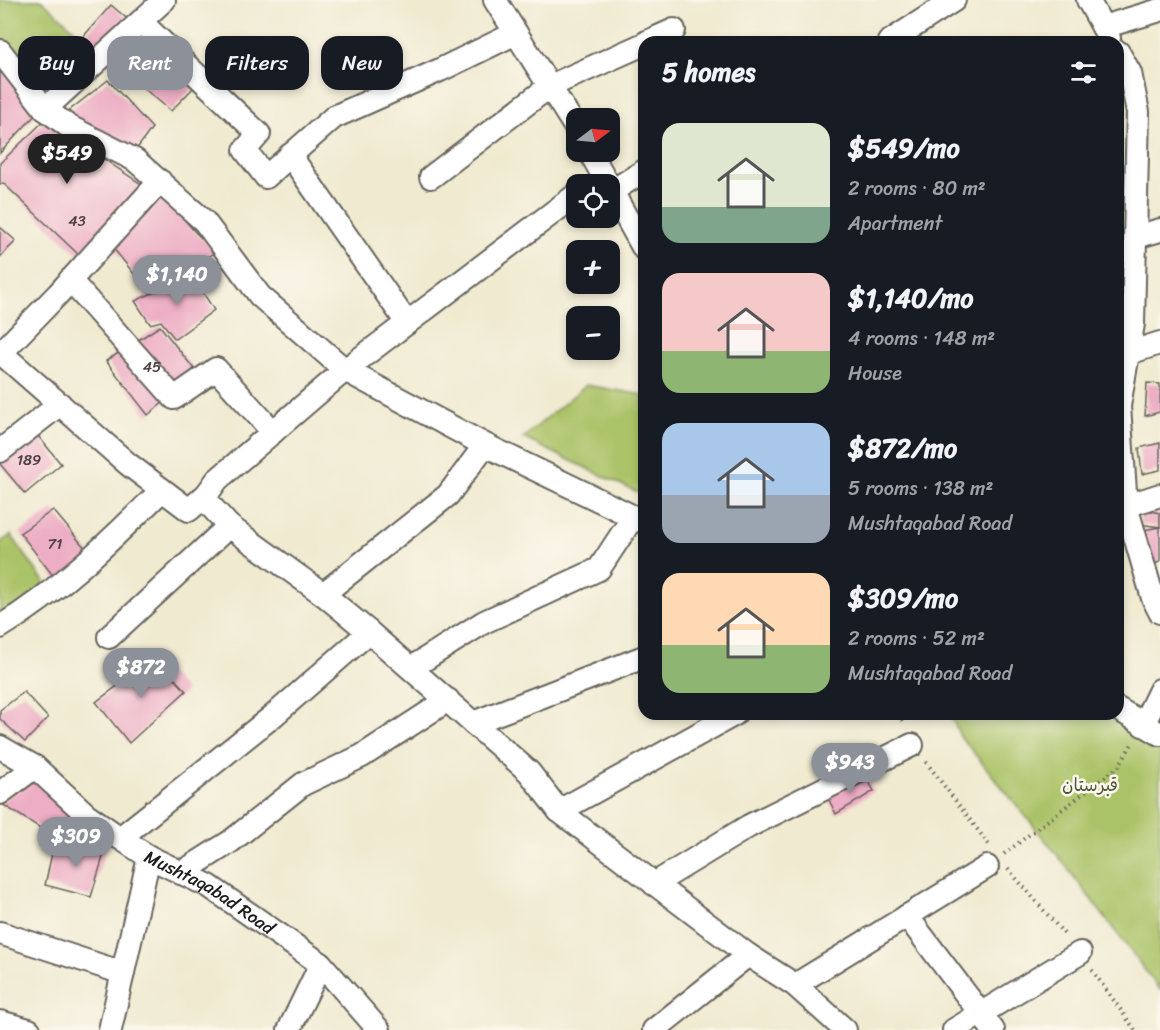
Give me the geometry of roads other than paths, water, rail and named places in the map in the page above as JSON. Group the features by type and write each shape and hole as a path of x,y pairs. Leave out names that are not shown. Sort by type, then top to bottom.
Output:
{"street":[{"path":"45,109 164,0"},
{"path":"495,0 566,112"},
{"path":"904,36 954,0"},
{"path":"1088,0 1107,34 1160,10"},
{"path":"141,22 259,134 245,150 266,177 334,117 516,33"},
{"path":"661,36 674,30"},
{"path":"431,177 550,86 638,46"},
{"path":"0,51 45,109 68,126 135,160 204,220 260,296 345,370 485,445 638,520 599,569 484,621 411,668"},
{"path":"1124,62 1130,73 1138,112 1134,324 1124,380"},
{"path":"290,155 407,323"},
{"path":"620,179 638,173"},
{"path":"160,181 1,352 162,490 189,510 207,494 217,480 345,370 566,203"},
{"path":"620,210 638,239"},
{"path":"1136,237 1160,230"},
{"path":"70,280 174,398 216,369 273,432"},
{"path":"1129,353 1160,343"},
{"path":"0,451 60,404"},
{"path":"323,594 448,495 485,445"},
{"path":"1124,478 1126,507 1153,598 1160,612"},
{"path":"0,627 22,614 87,563 162,490"},
{"path":"207,494 208,503 229,526 323,594 411,668 529,772 559,811 748,955 795,985 845,1030"},
{"path":"1126,507 1160,495"},
{"path":"109,638 229,526"},
{"path":"120,838 273,716 369,632"},
{"path":"473,723 638,659"},
{"path":"1124,713 1152,729 1160,690"},
{"path":"181,873 230,842 303,784 362,756 448,700"},
{"path":"559,811 724,720"},
{"path":"654,884 749,826 912,745"},
{"name":"Mushtaqabad Road","path":"0,747 35,767 87,815 120,838 149,857 209,886 321,964 376,1029"},
{"path":"0,793 35,767"},
{"path":"110,1030 149,857"},
{"path":"795,985 993,863"},
{"path":"907,916 987,1022"},
{"path":"0,933 123,973"},
{"path":"954,1030 987,1022 1080,953"},
{"path":"654,1030 748,955"},
{"path":"289,1030 321,964"},
{"path":"0,1022 29,1030"}],"park label":[{"name":"قبرستان","path":"1090,785"}]}
